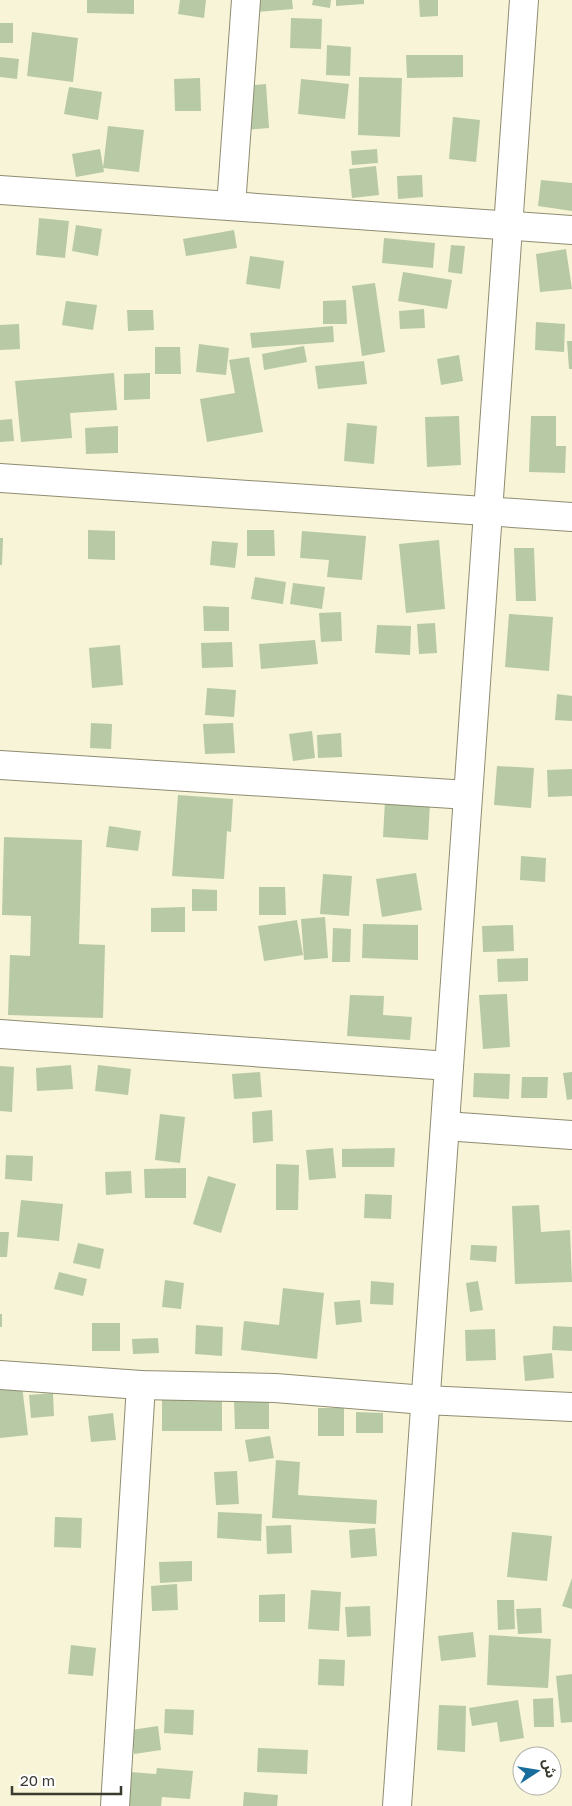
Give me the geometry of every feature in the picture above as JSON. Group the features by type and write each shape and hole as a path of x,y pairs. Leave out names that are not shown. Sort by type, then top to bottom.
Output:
{"street":[{"path":"231,206 246,0"},
{"path":"396,1806 524,0"},
{"path":"0,190 572,230"},
{"path":"0,478 572,517"},
{"path":"0,765 468,795"},
{"path":"0,1034 449,1066"},
{"path":"445,1126 572,1135"},
{"path":"0,1375 141,1385 275,1388 425,1400 572,1407"},
{"path":"116,1806 141,1385"}],"building":[{"path":"87,0 134,0 134,14 87,13"},
{"path":"180,0 206,0 204,18 178,14"},
{"path":"256,0 292,0 293,9 257,12"},
{"path":"313,0 331,0 330,8 312,5"},
{"path":"336,0 364,0 364,4 336,6"},
{"path":"419,0 438,0 438,16 420,17"},
{"path":"291,18 322,19 321,49 290,48"},
{"path":"0,23 13,23 13,43 0,43"},
{"path":"32,32 78,38 73,82 27,76"},
{"path":"327,45 351,47 350,76 326,75"},
{"path":"406,55 463,55 463,77 407,78"},
{"path":"0,57 19,59 17,79 0,77"},
{"path":"359,77 402,78 400,137 358,135"},
{"path":"200,78 201,111 175,111 174,79"},
{"path":"301,79 349,84 345,119 298,114"},
{"path":"266,84 269,128 245,130 242,86"},
{"path":"69,87 102,92 98,120 64,114"},
{"path":"453,117 480,120 476,162 449,159"},
{"path":"108,126 144,130 139,172 103,168"},
{"path":"100,149 104,172 76,177 72,154"},
{"path":"377,149 378,163 352,165 351,151"},
{"path":"376,166 379,195 352,198 349,169"},
{"path":"422,175 423,197 398,199 397,176"},
{"path":"541,180 572,183 572,211 538,206"},
{"path":"39,218 69,221 65,258 36,255"},
{"path":"76,225 102,229 98,256 72,251"},
{"path":"234,230 237,248 186,256 183,239"},
{"path":"384,238 435,243 433,268 382,263"},
{"path":"451,245 465,246 462,274 448,272"},
{"path":"566,249 572,289 540,292 536,254"},
{"path":"250,256 284,261 280,289 246,284"},
{"path":"403,272 452,280 447,309 398,301"},
{"path":"375,283 385,352 362,356 352,286"},
{"path":"346,300 347,324 323,324 323,301"},
{"path":"66,301 97,305 93,330 62,325"},
{"path":"424,309 425,328 400,329 399,311"},
{"path":"127,310 153,310 154,330 128,331"},
{"path":"536,322 565,324 564,352 535,350"},
{"path":"19,324 20,349 0,350 0,325"},
{"path":"333,326 334,342 252,348 250,333"},
{"path":"567,341 572,341 572,369 569,369"},
{"path":"199,344 229,348 226,375 196,372"},
{"path":"304,346 307,362 264,370 262,354"},
{"path":"155,347 180,347 181,374 155,374"},
{"path":"459,355 463,381 441,385 437,359"},
{"path":"249,357 263,432 207,442 200,399 235,393 229,360"},
{"path":"364,361 367,384 318,389 315,366"},
{"path":"114,373 117,410 70,413 72,438 21,442 15,381"},
{"path":"150,373 150,399 124,400 124,374"},
{"path":"459,416 461,465 427,467 425,417"},
{"path":"531,416 556,416 556,446 566,446 565,473 529,472"},
{"path":"12,419 14,441 0,442 0,420"},
{"path":"347,423 377,426 374,464 344,461"},
{"path":"118,426 118,453 86,454 85,428"},
{"path":"88,530 115,531 115,560 88,559"},
{"path":"247,530 274,530 275,556 247,556"},
{"path":"302,531 366,536 362,580 327,577 329,560 300,558"},
{"path":"0,538 3,538 2,565 0,565"},
{"path":"439,540 445,609 406,613 399,544"},
{"path":"212,541 238,543 235,568 210,565"},
{"path":"514,548 534,548 536,601 516,601"},
{"path":"255,577 286,582 283,604 251,599"},
{"path":"293,583 325,587 322,609 290,604"},
{"path":"203,606 229,607 229,631 204,631"},
{"path":"341,612 342,641 321,642 319,613"},
{"path":"509,614 553,617 549,671 505,667"},
{"path":"435,623 437,653 419,654 417,624"},
{"path":"377,625 411,626 410,655 375,653"},
{"path":"315,640 318,664 261,669 259,644"},
{"path":"232,642 233,667 202,668 201,643"},
{"path":"120,645 123,685 92,688 89,648"},
{"path":"207,688 236,690 234,717 205,715"},
{"path":"557,694 572,696 572,721 555,720"},
{"path":"91,723 112,724 111,749 90,748"},
{"path":"233,723 235,753 205,754 203,724"},
{"path":"312,731 315,758 293,761 289,734"},
{"path":"341,733 342,757 318,758 317,735"},
{"path":"497,766 534,768 531,808 494,805"},
{"path":"572,769 572,796 548,797 547,770"},
{"path":"178,795 233,799 231,832 227,831 224,879 172,876"},
{"path":"385,801 430,803 428,840 383,837"},
{"path":"109,826 141,831 138,851 106,847"},
{"path":"4,837 82,840 79,944 105,945 103,1018 8,1015 10,955 30,956 31,916 2,915"},
{"path":"521,856 546,858 545,882 520,880"},
{"path":"416,873 422,910 382,917 376,879"},
{"path":"323,874 352,876 349,916 320,914"},
{"path":"259,887 285,887 286,915 259,915"},
{"path":"192,889 217,890 217,911 192,911"},
{"path":"185,907 185,932 151,932 151,908"},
{"path":"325,917 328,958 304,960 301,919"},
{"path":"297,920 303,955 264,961 258,926"},
{"path":"363,924 418,925 418,960 362,958"},
{"path":"513,925 514,951 483,952 482,926"},
{"path":"333,928 351,929 350,962 332,962"},
{"path":"528,958 528,981 498,982 497,959"},
{"path":"507,994 510,1047 483,1049 479,995"},
{"path":"350,995 384,996 383,1015 412,1017 410,1040 347,1036"},
{"path":"71,1065 73,1089 37,1091 36,1068"},
{"path":"98,1065 131,1069 128,1095 95,1091"},
{"path":"0,1066 14,1067 12,1112 0,1111"},
{"path":"260,1072 262,1097 234,1099 232,1074"},
{"path":"572,1072 572,1099 567,1100 563,1073"},
{"path":"474,1073 510,1074 509,1099 473,1097"},
{"path":"522,1077 548,1077 547,1098 521,1098"},
{"path":"272,1110 273,1141 253,1143 252,1112"},
{"path":"160,1114 185,1117 180,1163 155,1160"},
{"path":"333,1148 336,1178 309,1180 306,1150"},
{"path":"395,1148 394,1167 342,1167 342,1149"},
{"path":"6,1155 33,1156 32,1181 5,1179"},
{"path":"276,1164 299,1165 298,1210 276,1210"},
{"path":"186,1168 186,1198 145,1198 144,1169"},
{"path":"131,1171 132,1193 106,1195 105,1172"},
{"path":"208,1176 236,1184 221,1233 193,1224"},
{"path":"365,1194 392,1195 391,1219 364,1218"},
{"path":"21,1200 63,1204 59,1241 17,1237"},
{"path":"539,1205 541,1232 570,1230 572,1282 515,1284 512,1206"},
{"path":"0,1232 9,1232 7,1257 0,1257"},
{"path":"78,1243 104,1249 100,1269 73,1263"},
{"path":"471,1245 497,1246 496,1262 470,1260"},
{"path":"59,1272 87,1279 83,1296 54,1289"},
{"path":"165,1280 184,1283 181,1309 162,1307"},
{"path":"371,1281 394,1283 393,1305 370,1304"},
{"path":"478,1281 483,1310 470,1312 466,1283"},
{"path":"283,1288 324,1293 317,1359 241,1350 244,1321 279,1325"},
{"path":"360,1300 362,1322 336,1325 334,1302"},
{"path":"0,1314 2,1314 2,1327 0,1327"},
{"path":"92,1323 120,1323 120,1351 92,1351"},
{"path":"196,1325 223,1327 222,1356 195,1354"},
{"path":"553,1326 572,1327 572,1351 552,1350"},
{"path":"495,1329 496,1360 466,1361 465,1330"},
{"path":"158,1338 159,1353 133,1354 132,1339"},
{"path":"552,1353 554,1378 525,1381 523,1356"},
{"path":"22,1386 28,1435 0,1438 0,1389"},
{"path":"53,1393 54,1416 31,1418 29,1395"},
{"path":"162,1398 222,1398 222,1431 162,1431"},
{"path":"234,1401 269,1401 269,1429 235,1429"},
{"path":"318,1408 344,1408 344,1436 318,1436"},
{"path":"356,1412 383,1413 383,1433 356,1433"},
{"path":"113,1413 116,1440 91,1442 88,1416"},
{"path":"270,1436 274,1458 249,1462 245,1440"},
{"path":"276,1460 300,1462 298,1495 377,1500 376,1524 272,1518"},
{"path":"237,1471 239,1504 216,1505 214,1472"},
{"path":"218,1512 262,1514 261,1541 217,1538"},
{"path":"55,1517 82,1518 81,1548 54,1547"},
{"path":"291,1525 292,1553 267,1554 266,1526"},
{"path":"375,1528 377,1556 351,1558 349,1530"},
{"path":"512,1532 552,1536 547,1581 507,1577"},
{"path":"192,1561 192,1581 160,1583 159,1562"},
{"path":"572,1578 572,1609 562,1606"},
{"path":"177,1584 178,1610 152,1611 151,1586"},
{"path":"311,1590 341,1592 339,1631 308,1629"},
{"path":"285,1594 285,1622 259,1622 259,1595"},
{"path":"497,1600 514,1600 515,1629 498,1630"},
{"path":"370,1606 371,1636 347,1637 345,1607"},
{"path":"541,1608 542,1633 518,1634 516,1609"},
{"path":"473,1632 476,1657 441,1661 438,1636"},
{"path":"489,1635 551,1639 548,1688 487,1685"},
{"path":"71,1645 96,1648 93,1676 68,1674"},
{"path":"319,1659 345,1660 344,1686 318,1685"},
{"path":"572,1674 572,1722 561,1723 556,1676"},
{"path":"553,1698 554,1727 534,1727 533,1699"},
{"path":"518,1700 524,1738 500,1742 497,1722 472,1726 469,1708"},
{"path":"439,1705 466,1706 465,1752 437,1750"},
{"path":"165,1709 194,1710 193,1735 164,1733"},
{"path":"158,1726 161,1750 134,1754 131,1730"},
{"path":"258,1748 308,1750 307,1774 257,1772"},
{"path":"157,1768 193,1771 190,1799 162,1797 161,1806 127,1806 130,1772 156,1774"},
{"path":"244,1792 278,1795 277,1806 243,1806"}]}
